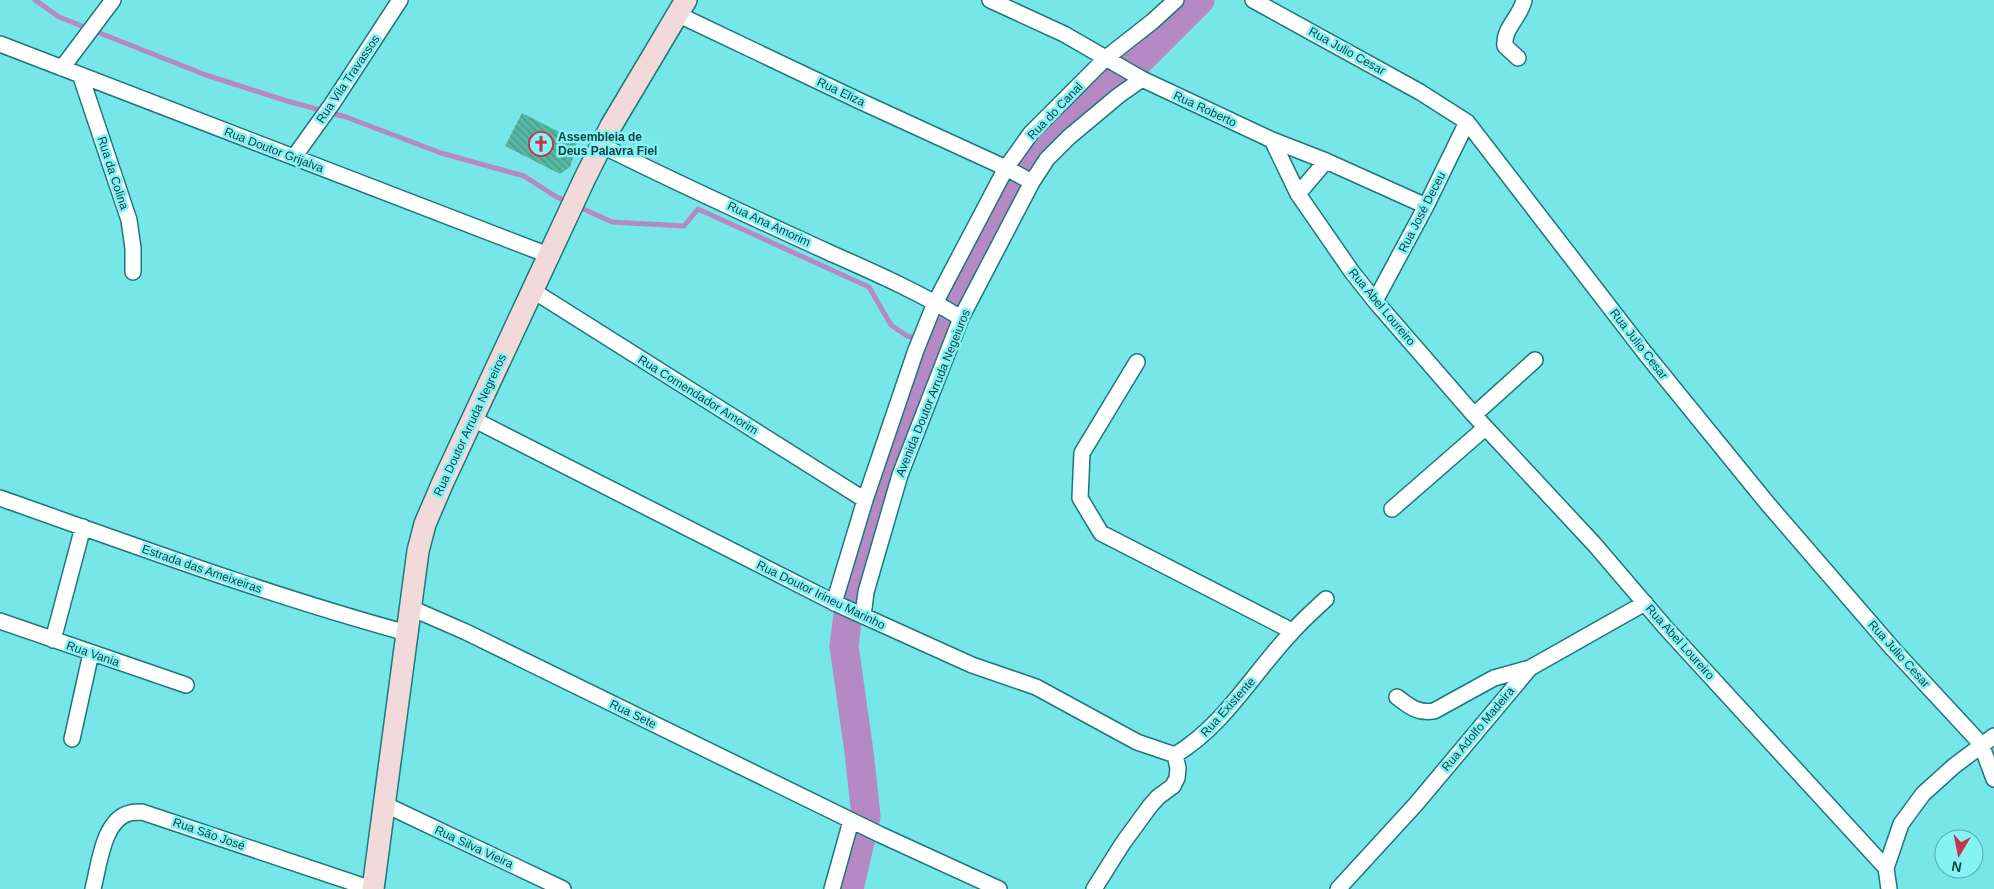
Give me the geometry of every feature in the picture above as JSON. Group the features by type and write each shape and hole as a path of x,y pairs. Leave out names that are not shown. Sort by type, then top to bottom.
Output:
{"street":[{"path":"62,68 114,0"},
{"name":"Rua Vila Travassos","path":"294,157 332,104 400,0"},
{"name":"Rua Roberto","path":"990,0 1064,34 1138,77 1272,140 1326,161 1426,206"},
{"name":"Rua do Canal","path":"925,328 935,303 1008,169 1031,133 1108,59 1176,0"},
{"name":"Rua Julio Cesar","path":"1253,0 1420,92 1466,122 1645,353 1767,503 1893,649 1988,740"},
{"path":"1518,58 1505,46 1504,39 1507,30 1523,6 1524,0"},
{"name":"Rua Doutor Arruda Negreiros","path":"373,889 386,805 418,551 426,524 443,482 564,220 601,145 682,4"},
{"name":"Rua Eliza","path":"682,4 862,102 1008,169 1029,181"},
{"name":"Rua Doutor Grijalva","path":"0,44 81,77 548,255"},
{"name":"Rua da Colina","path":"81,77 129,220 133,272"},
{"name":"Avenida Doutor Arruda Negeiuros","path":"861,615 900,475 959,317 1029,181 1069,137 1138,77"},
{"name":"Rua José Deceu","path":"1375,301 1426,206 1466,122"},
{"name":"Rua Abel Loureiro","path":"1272,140 1298,194 1352,272 1375,301 1474,416 1595,545 1645,604 1886,868"},
{"name":"Rua Ana Amorim","path":"601,145 935,303 959,317"},
{"path":"1298,194 1326,161"},
{"name":"Rua Comendador Amorim","path":"532,290 865,500"},
{"name":"Avenida Doutor Arruda Negeiuros","path":"835,603 865,500 925,328"},
{"path":"1474,416 1535,360"},
{"path":"1137,362 1082,453 1080,498 1101,533 1292,631"},
{"name":"Rua Doutor Irineu Marinho","path":"473,419 835,603 972,665 1036,688 1137,742 1175,755"},
{"path":"1392,509 1486,428"},
{"name":"Estrada das Ameixeiras","path":"0,498 237,582 303,603 407,632"},
{"path":"52,640 83,527"},
{"name":"Rua Existente","path":"1175,755 1193,744 1209,730 1237,701 1292,631 1326,599"},
{"name":"Rua Adolfo Madeira","path":"1338,889 1416,804 1530,668 1645,604"},
{"name":"Rua Sete","path":"411,608 466,632 853,822 998,889"},
{"name":"Rua Vania","path":"0,621 186,685"},
{"path":"72,739 91,653"},
{"path":"1397,697 1417,711 1427,713 1494,678 1530,668"},
{"path":"1988,740 1994,779"},
{"path":"1889,889 1886,868 1902,824 1923,794 1988,740"},
{"path":"1094,889 1123,843 1150,806 1158,797 1173,786 1177,778 1178,768 1175,755"},
{"name":"Rua Silva Vieira","path":"386,805 563,889"},
{"name":"Rua São José","path":"94,889 106,837 112,826 119,818 130,812 142,812 373,889"},
{"path":"832,889 853,822"}],"building":[{"name":"Assembleia de Deus Palavra Fiel","path":"522,113 577,141 570,167 560,174 505,146"}],"waterway":[{"path":"35,0 59,17 206,75 287,101 346,117 441,153 524,176 569,203"},
{"path":"849,889 866,816 844,646 852,583 933,350 957,294 1034,142 1098,95 1137,63 1200,0"},
{"path":"577,206 612,222 684,226 698,209 869,287 891,325 907,336 936,342"}],"place":[{"name":"Assembleia de Deus Palavra Fiel","path":"541,144"}]}
